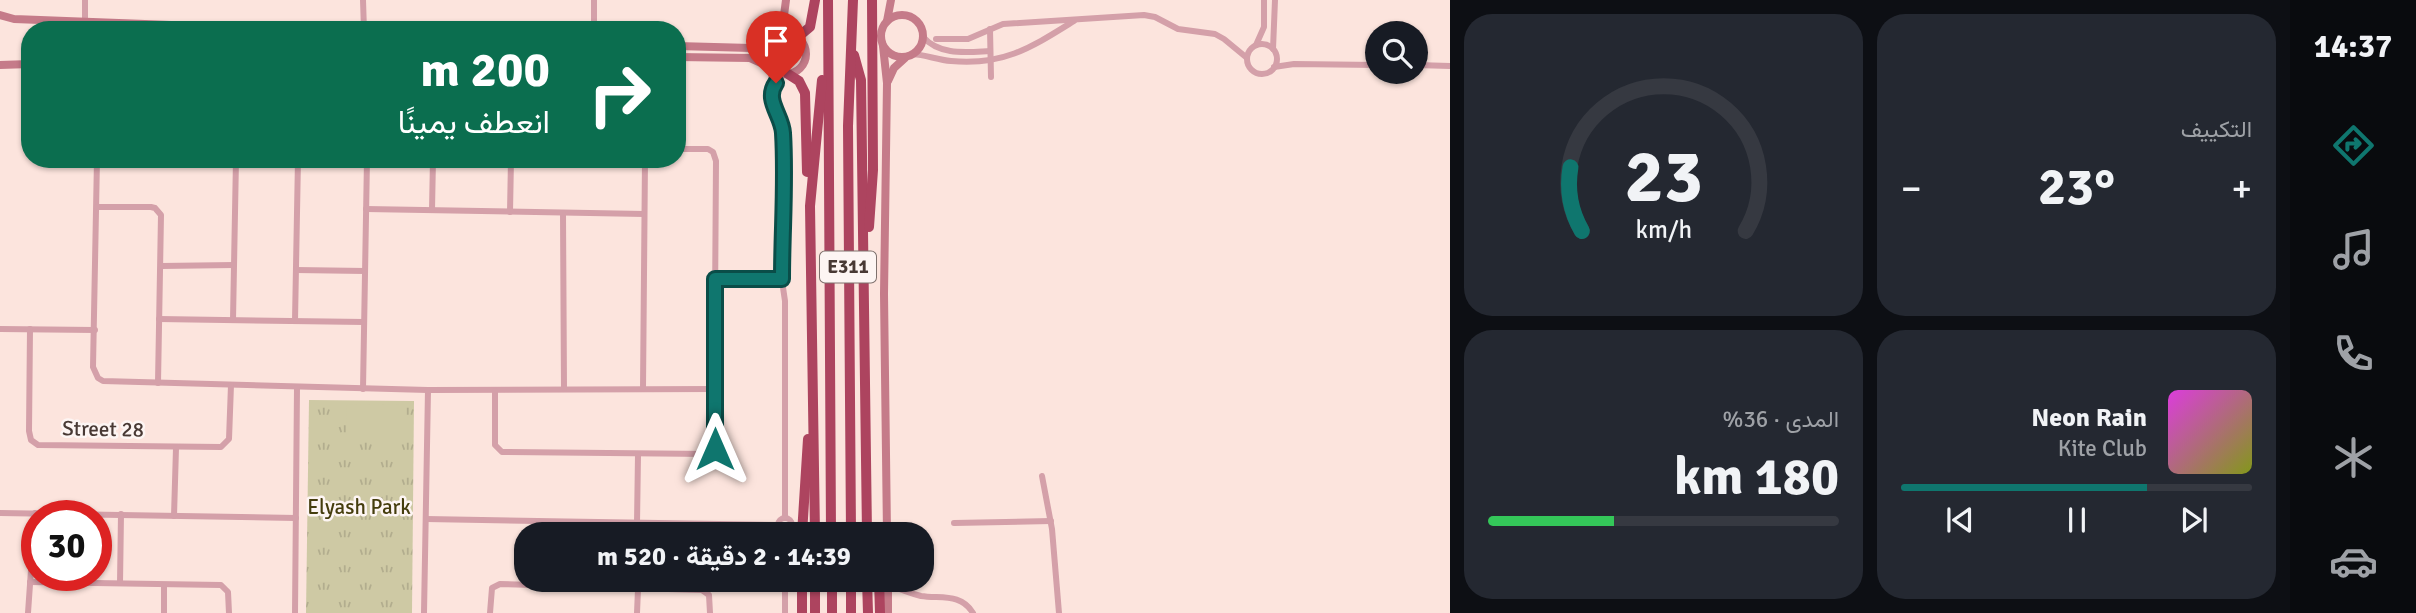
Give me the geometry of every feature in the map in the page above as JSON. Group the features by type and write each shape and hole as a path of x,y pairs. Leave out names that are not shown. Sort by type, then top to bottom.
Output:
{"highway":[{"path":"796,36 808,30 812,23 815,0"},
{"name":"E311","path":"828,0 831,522"},
{"name":"E311","path":"850,522 847,216 853,0"},
{"path":"864,261 870,225 873,170 872,0"},
{"path":"810,206 818,109 827,50"},
{"path":"852,51 861,79 867,522"},
{"path":"786,74 803,86 806,99 815,522"},
{"path":"803,522 806,455 812,415"},
{"path":"867,467 874,522"},
{"path":"802,592 802,613"},
{"path":"815,592 815,613"},
{"path":"832,592 832,613"},
{"path":"851,592 851,613"},
{"path":"867,592 868,613"},
{"path":"880,613 883,592"}],"street":[{"path":"0,15 14,19 85,21 85,0"},
{"path":"362,21 363,0"},
{"path":"594,0 594,21"},
{"path":"887,83 894,68 918,50 923,37 919,23 906,15 892,0"},
{"path":"887,522 884,294 887,83 881,33 887,22 892,0"},
{"path":"1264,0 1264,27 1247,58 1249,67 1257,73 1267,73 1274,67 1294,64 1365,65"},
{"path":"1274,67 1275,0"},
{"path":"772,89 786,74 799,69 805,59 805,47 788,24 786,3"},
{"path":"785,517 783,131 772,101 771,67 765,53 768,44 783,26 786,3"},
{"path":"887,22 899,15 906,15"},
{"path":"936,39 968,39 1003,24 1150,16 1178,29 1220,36 1247,58"},
{"path":"883,46 893,55 965,61 1021,52 1076,20"},
{"path":"990,29 991,77"},
{"path":"775,36 796,36"},
{"path":"923,37 940,49 990,55"},
{"path":"686,50 751,48 768,44"},
{"path":"1256,45 1264,44 1273,49"},
{"path":"686,51 750,58 786,74"},
{"path":"0,65 21,64"},
{"path":"1428,65 1450,66"},
{"path":"495,391 495,444 502,452 638,455 713,453 715,156 708,149 686,149"},
{"path":"97,168 93,367 98,378 109,382 495,391 564,388 715,389"},
{"path":"233,320 236,168"},
{"path":"295,321 298,168"},
{"path":"363,389 367,168"},
{"path":"432,210 433,168"},
{"path":"510,212 511,168"},
{"path":"643,389 645,168"},
{"path":"97,207 151,207 159,211 162,219 158,383"},
{"path":"366,209 644,214"},
{"path":"563,213 564,388"},
{"path":"160,266 233,265"},
{"path":"296,270 365,271"},
{"path":"715,279 782,279"},
{"path":"159,319 364,323"},
{"path":"0,329 95,330"},
{"name":"Street 28","path":"30,329 29,431 34,443 43,446 217,448 228,443 231,384"},
{"path":"295,613 297,388"},
{"path":"424,613 428,390"},
{"path":"174,516 176,448"},
{"path":"637,522 638,455"},
{"path":"1042,476 1051,521 1059,613"},
{"path":"0,513 21,513"},
{"path":"112,514 296,518"},
{"path":"120,583 121,514"},
{"path":"779,522 785,517"},
{"path":"785,517 791,522"},
{"path":"426,519 550,522"},
{"path":"954,523 1051,521"},
{"path":"112,583 221,585 228,592 229,613"},
{"path":"490,613 491,591 497,584 514,584"},
{"path":"164,585 164,613"},
{"path":"28,613 29,591"},
{"path":"637,613 638,592"},
{"path":"706,592 709,595 710,613"},
{"path":"785,592 785,613"},
{"path":"886,592 888,613"},
{"path":"910,592 957,599 973,613"}],"green space":[{"name":"Elyash Park","path":"309,400 414,401 412,613 306,613"},
{"path":"347,404 406,405 406,437 346,437"}],"route":[{"path":"715,449 715,279 782,279 783,131 772,97 772,89 776,83"}]}
